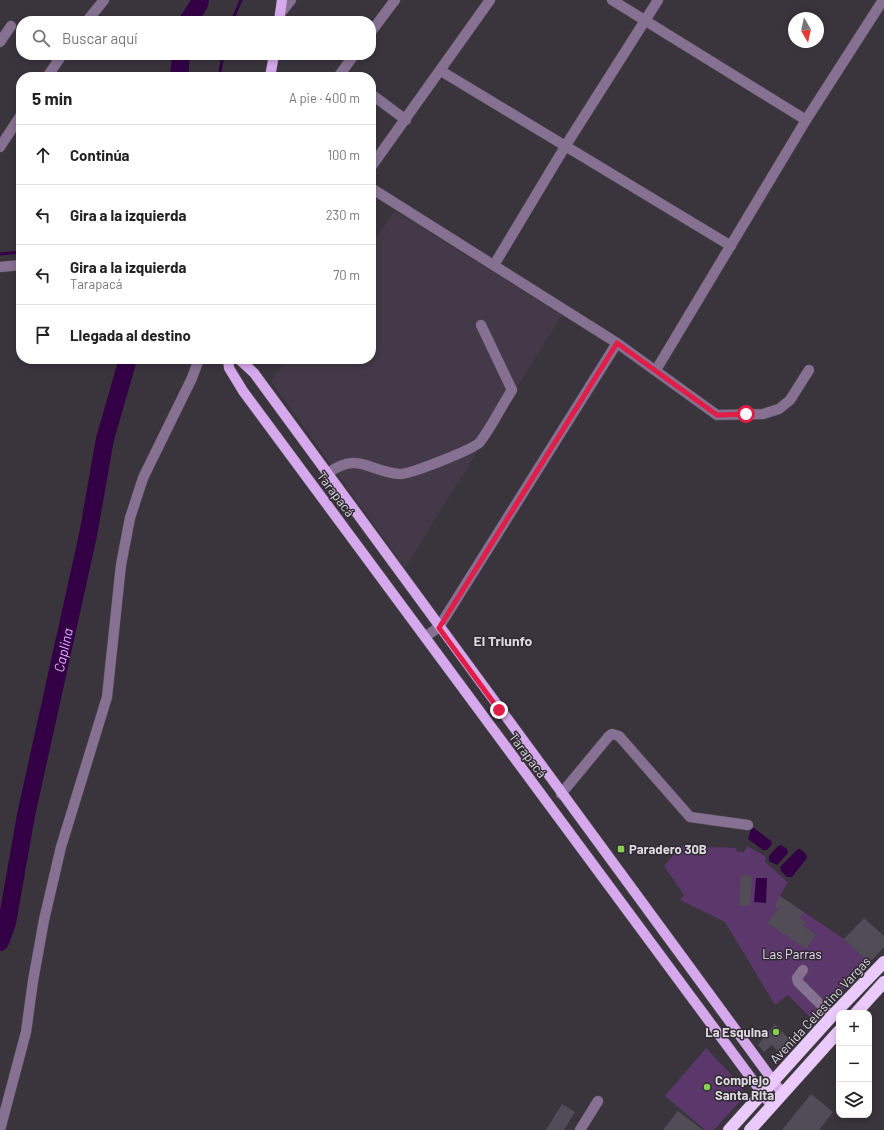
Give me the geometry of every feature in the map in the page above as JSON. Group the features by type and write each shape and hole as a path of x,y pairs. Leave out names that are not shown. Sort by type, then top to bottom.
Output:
{"highway":[{"name":"Avenida Celestino Vargas","path":"729,1130 772,1080 835,1019 884,962"},
{"path":"859,1010 884,982"},
{"path":"750,1130 836,1034"}],"main road":[{"path":"280,16 282,0"},
{"path":"271,72 273,60"},
{"name":"Tarapacá","path":"229,364 229,368 243,391 771,1105"},
{"name":"Tarapacá","path":"244,364 254,373 499,710 782,1093"},
{"path":"313,485 327,474"},
{"path":"486,720 499,710"},
{"path":"538,789 551,780"},
{"path":"606,881 618,872"},
{"path":"720,1036 732,1026"}],"street":[{"path":"92,16 104,0"},
{"path":"281,16 291,0"},
{"path":"376,25 395,0"},
{"path":"376,161 490,0"},
{"path":"612,0 806,120"},
{"path":"494,265 566,145 658,0"},
{"path":"656,370 806,120 883,0"},
{"path":"0,42 11,26"},
{"path":"50,72 59,60"},
{"path":"344,72 351,60"},
{"path":"441,70 731,246"},
{"path":"376,98 406,120"},
{"path":"0,147 16,123"},
{"path":"376,191 617,343 717,415 763,414 779,409 790,400 809,370"},
{"path":"0,267 16,265"},
{"path":"327,474 338,466 352,462 399,474 409,473 424,469 479,443 512,390 481,325"},
{"path":"425,637 439,628 617,343"},
{"path":"0,1130 26,1032 42,928 59,854 107,697 121,565 130,518 143,478 192,378 197,364"},
{"path":"561,794 612,734 619,736 690,816 748,825"},
{"path":"802,970 797,978 798,982 835,1019"},
{"path":"580,1130 598,1101"}],"shaded area":[{"path":"395,211 562,315 405,568 271,381 283,364 376,364 376,237"},
{"path":"754,828 771,841 772,844 767,850 763,850 748,839 751,829"},
{"path":"781,845 787,849 788,853 777,865 769,861 769,856 778,846"},
{"path":"798,849 806,854 807,858 792,877 787,877 781,871 780,867"},
{"path":"756,878 767,878 766,903 754,902"}],"green space":[{"name":"Las Parras","path":"681,846 736,848 737,852 744,852 747,846 766,857 765,862 788,882 780,896 844,939 869,963 814,1021 788,995 775,1005 725,922 680,900 684,895 664,866"},
{"name":"Complejo Santa Rita","path":"706,1048 740,1084 743,1090 741,1100 714,1130 705,1130 665,1096"}],"building":[{"path":"741,875 752,876 750,906 739,906"},
{"name":"Las Parras","path":"780,896 804,913 800,918 805,922 803,926 816,935 806,949 767,923 778,909 775,906"},
{"path":"864,918 884,936 884,947 869,963 844,939"},
{"name":"La Esquina","path":"775,1024 791,1041 779,1053 772,1045 764,1052 758,1045"},
{"path":"811,1094 833,1112 819,1130 782,1130"},
{"path":"562,1104 575,1112 564,1130 546,1130"},
{"path":"678,1111 703,1130 663,1130"}],"waterway":[{"path":"191,16 200,0"},
{"path":"234,16 241,0"},
{"path":"179,72 181,60"},
{"path":"220,72 222,60"},
{"path":"0,254 16,252"},
{"name":"Caplina","path":"0,942 7,923 26,815 88,535 105,439 127,364"}],"place":[{"name":"Paradero 30B","path":"621,849"},
{"name":"La Esquina","path":"776,1032"},
{"name":"Complejo Santa Rita","path":"707,1087"}],"district":[{"name":"El Triunfo","path":"503,640"}],"route":[{"path":"499,710 439,628 617,343 717,415 746,414"}]}
